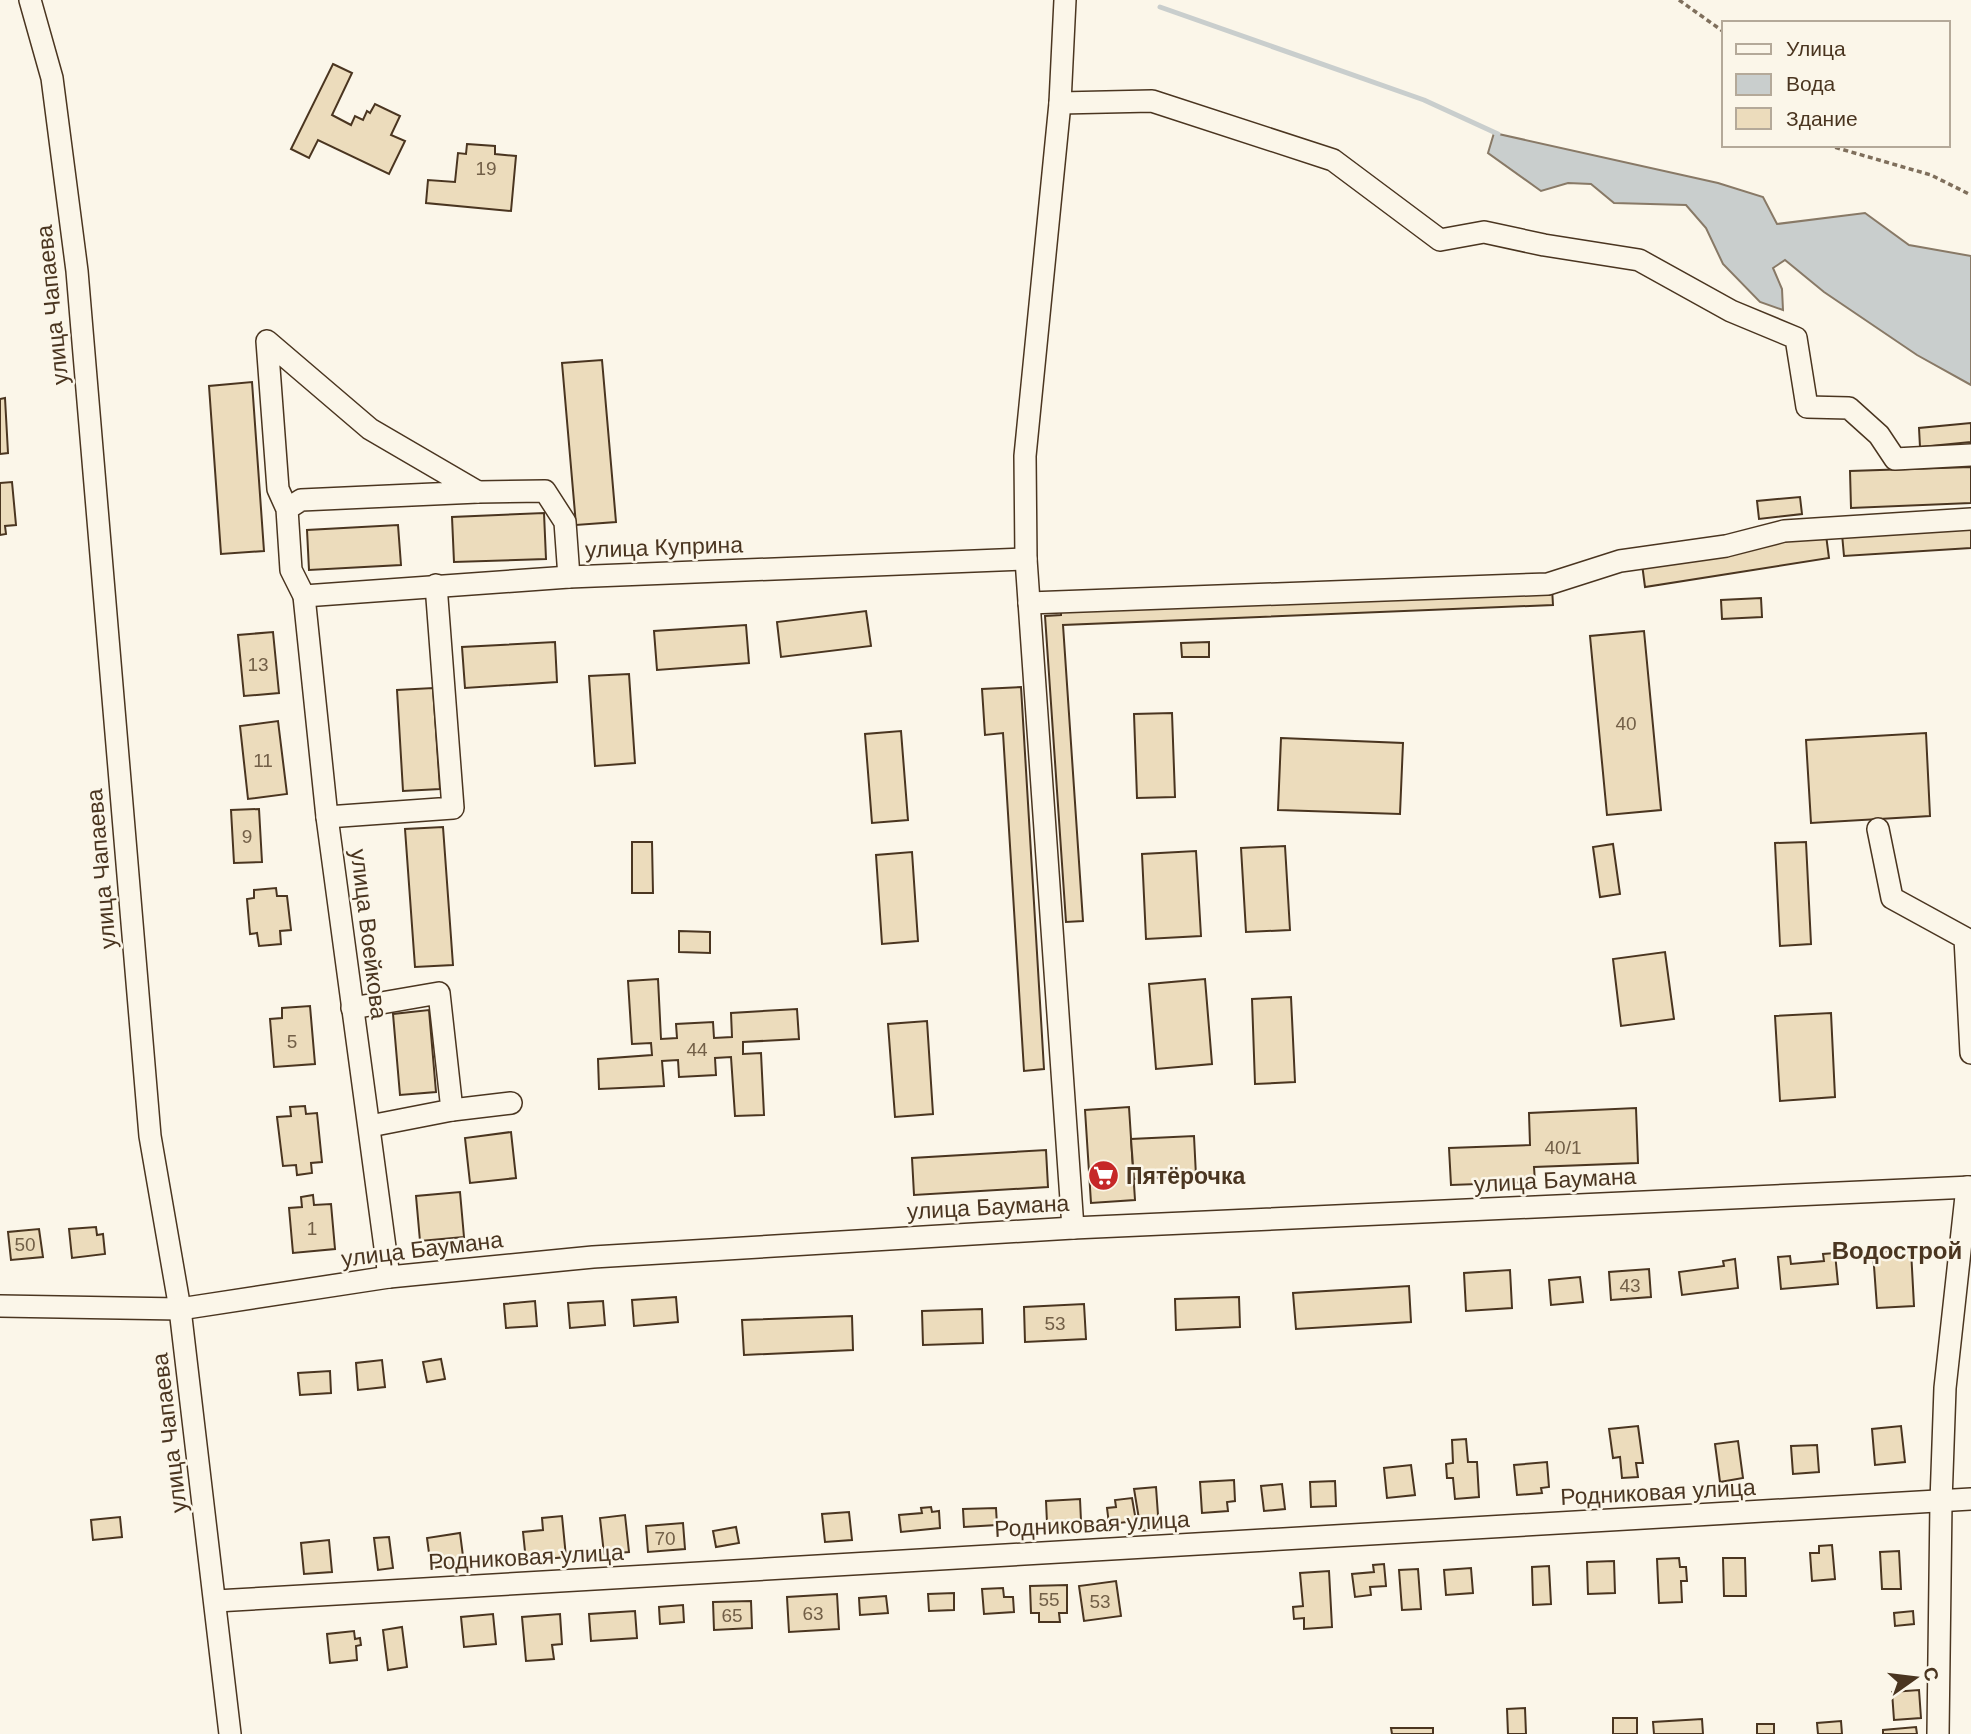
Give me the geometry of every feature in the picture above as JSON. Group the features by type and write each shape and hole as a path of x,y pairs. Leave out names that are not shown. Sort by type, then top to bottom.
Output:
{"street":[{"name":"улица Чапаева","path":"30,0 52,78 77,271 150,1136 180,1309 230,1734"},
{"path":"1065,0 1060,103 1024,456 1026,559 1073,1228"},
{"path":"1060,103 1152,101 1333,160 1440,240 1484,232 1544,245 1639,260 1731,311 1796,338 1807,407 1849,408 1879,435 1895,459 1971,455"},
{"name":"улица Воейкова","path":"389,1278 327,817 304,596 291,570 287,509 278,489 267,341 370,429 478,492"},
{"path":"287,509 301,500 545,491 565,522 569,577"},
{"path":"1029,603 1548,584 1620,561 1726,546 1784,531 1971,519"},
{"name":"улица Куприна","path":"304,596 569,577 1026,559"},
{"path":"327,817 453,808 436,585"},
{"path":"1878,828 1892,898 1965,938 1971,1053"},
{"path":"352,1008 439,993 452,1110"},
{"path":"370,1126 452,1110 511,1103"},
{"name":"улица Баумана","path":"0,1306 180,1309 389,1278 593,1257 1073,1228 1969,1187"},
{"path":"1938,1734 1945,1388 1969,1187"},
{"name":"Родниковая улица","path":"216,1601 1971,1499"}],"path":[{"path":"1679,0 1722,31"},
{"path":"1834,147 1931,176 1971,195"}],"water":[{"path":"1494,133 1718,183 1763,197 1777,224 1865,213 1909,245 1971,256 1971,385 1917,355 1824,292 1785,260 1773,268 1782,289 1783,310 1760,302 1723,264 1706,228 1686,205 1614,203 1591,184 1568,183 1541,191 1488,153"}],"building":[{"path":"333,64 352,73 332,115 351,125 355,116 363,120 367,111 370,113 375,104 400,116 391,135 405,141 389,174 318,140 309,158 291,149"},
{"path":"467,144 495,146 495,154 516,156 511,211 426,203 428,180 455,182 458,153 466,154"},
{"path":"602,360 616,522 576,525 562,363"},
{"path":"252,382 264,551 221,554 209,386"},
{"path":"5,398 8,453 0,454 0,399"},
{"path":"1971,423 1971,442 1920,447 1919,428"},
{"path":"1971,467 1971,503 1851,508 1850,471"},
{"path":"12,482 16,525 5,526 6,534 0,535 0,483"},
{"path":"1800,497 1802,514 1759,519 1757,501"},
{"path":"544,513 546,559 454,562 452,517"},
{"path":"398,525 401,565 309,570 307,530"},
{"path":"1971,527 1971,548 1844,556 1842,534"},
{"path":"1826,535 1829,558 1645,587 1642,564"},
{"path":"1552,588 1553,605 1063,625 1083,921 1066,922 1045,616 1061,615 1061,608"},
{"path":"1761,598 1762,617 1722,619 1721,600"},
{"path":"866,611 871,646 781,657 777,622"},
{"path":"746,625 749,663 657,670 654,631"},
{"path":"1644,631 1661,810 1607,815 1590,636"},
{"path":"273,632 279,693 244,696 238,635"},
{"path":"555,642 557,682 465,688 462,647"},
{"path":"1209,642 1209,657 1182,657 1181,643"},
{"path":"629,674 635,763 595,766 589,676"},
{"path":"1021,687 1044,1069 1024,1071 1003,733 985,735 982,689"},
{"path":"433,688 440,789 403,791 397,690"},
{"path":"1172,713 1175,797 1137,798 1134,714"},
{"path":"278,721 287,794 248,799 240,726"},
{"path":"901,731 908,820 872,823 865,734"},
{"path":"1926,733 1930,816 1811,823 1806,740"},
{"path":"1281,738 1403,743 1400,814 1278,810"},
{"path":"259,809 262,862 234,863 231,810"},
{"path":"443,827 453,965 415,967 405,829"},
{"path":"632,842 652,842 653,893 632,893"},
{"path":"1806,842 1811,944 1780,946 1775,843"},
{"path":"1613,844 1620,894 1600,897 1593,847"},
{"path":"1285,846 1290,930 1246,932 1241,848"},
{"path":"1196,851 1201,936 1146,939 1142,854"},
{"path":"912,852 918,941 882,944 876,855"},
{"path":"276,888 277,896 287,896 291,930 280,931 281,944 259,946 257,933 250,934 247,899 254,898 254,890"},
{"path":"679,931 710,932 710,953 679,952"},
{"path":"1665,952 1674,1019 1621,1026 1613,959"},
{"path":"658,979 661,1039 677,1038 676,1024 713,1022 714,1038 732,1037 731,1013 797,1009 799,1039 743,1042 743,1054 761,1053 764,1115 735,1116 731,1057 715,1058 716,1075 679,1077 678,1060 662,1061 664,1086 599,1089 598,1059 652,1055 651,1043 632,1044 628,981"},
{"path":"1205,979 1212,1064 1156,1069 1149,984"},
{"path":"1291,997 1295,1082 1255,1084 1252,999"},
{"path":"310,1006 315,1064 274,1067 270,1019 282,1018 282,1008"},
{"path":"429,1010 436,1092 400,1095 393,1014"},
{"path":"1831,1013 1835,1097 1780,1101 1775,1016"},
{"path":"927,1021 933,1114 895,1117 888,1024"},
{"path":"305,1106 306,1114 317,1113 322,1162 311,1163 312,1173 297,1175 296,1165 283,1166 277,1117 291,1116 290,1107"},
{"path":"1129,1107 1135,1200 1091,1203 1085,1110"},
{"path":"1636,1108 1638,1163 1534,1167 1535,1182 1451,1185 1449,1148 1530,1145 1529,1113"},
{"path":"511,1132 516,1178 470,1183 465,1138"},
{"path":"1194,1136 1196,1176 1134,1179 1131,1139"},
{"path":"1046,1150 1048,1187 914,1195 912,1158"},
{"path":"460,1192 464,1237 420,1241 416,1196"},
{"path":"313,1195 314,1205 331,1204 335,1249 293,1253 289,1208 302,1207 301,1197"},
{"path":"96,1227 97,1235 103,1234 105,1254 72,1258 69,1229"},
{"path":"39,1229 43,1257 11,1260 8,1232"},
{"path":"1911,1250 1914,1306 1877,1308 1873,1252"},
{"path":"1835,1253 1838,1284 1781,1289 1778,1257 1790,1256 1791,1264 1824,1261 1823,1254"},
{"path":"1735,1259 1738,1288 1682,1295 1679,1272 1724,1266 1723,1261"},
{"path":"1649,1269 1651,1297 1611,1300 1609,1272"},
{"path":"1510,1270 1512,1308 1466,1311 1464,1273"},
{"path":"1580,1277 1583,1302 1551,1305 1549,1280"},
{"path":"1409,1286 1411,1322 1296,1329 1293,1293"},
{"path":"676,1297 678,1322 634,1326 632,1300"},
{"path":"1239,1297 1240,1327 1176,1330 1175,1299"},
{"path":"535,1301 537,1326 506,1328 504,1304"},
{"path":"603,1301 605,1325 570,1328 568,1303"},
{"path":"1084,1304 1086,1339 1025,1342 1024,1307"},
{"path":"982,1309 983,1343 923,1345 922,1311"},
{"path":"852,1316 853,1350 744,1355 742,1320"},
{"path":"441,1359 445,1379 427,1382 423,1362"},
{"path":"382,1360 385,1387 358,1390 356,1363"},
{"path":"330,1371 331,1393 300,1395 298,1373"},
{"path":"1638,1426 1643,1463 1636,1463 1638,1477 1622,1478 1620,1457 1613,1458 1609,1429"},
{"path":"1901,1426 1905,1462 1875,1465 1872,1429"},
{"path":"1466,1439 1468,1462 1477,1462 1479,1497 1455,1499 1453,1478 1447,1478 1446,1464 1453,1463 1452,1440"},
{"path":"1738,1441 1743,1478 1720,1482 1715,1444"},
{"path":"1817,1445 1819,1472 1793,1474 1791,1446"},
{"path":"1547,1462 1549,1487 1541,1488 1542,1493 1517,1495 1514,1465"},
{"path":"1411,1465 1415,1495 1387,1498 1384,1468"},
{"path":"1234,1480 1235,1501 1227,1502 1228,1511 1202,1513 1200,1482"},
{"path":"1335,1481 1336,1506 1311,1507 1310,1482"},
{"path":"1282,1484 1285,1509 1264,1511 1261,1486"},
{"path":"1156,1487 1159,1529 1141,1531 1134,1489"},
{"path":"1132,1498 1136,1521 1109,1524 1107,1508 1116,1507 1115,1500"},
{"path":"1080,1499 1081,1521 1047,1523 1046,1501"},
{"path":"931,1507 932,1512 939,1511 940,1528 901,1532 899,1515 922,1513 921,1508"},
{"path":"996,1508 997,1525 964,1527 963,1509"},
{"path":"849,1512 852,1540 825,1542 822,1514"},
{"path":"625,1515 629,1552 604,1554 600,1518"},
{"path":"562,1516 566,1557 526,1561 523,1532 543,1530 542,1518"},
{"path":"120,1517 122,1537 93,1540 91,1520"},
{"path":"683,1523 685,1549 648,1552 646,1526"},
{"path":"736,1527 739,1543 716,1547 713,1531"},
{"path":"460,1533 464,1564 431,1568 427,1538"},
{"path":"389,1537 393,1568 378,1570 374,1538"},
{"path":"329,1540 332,1572 304,1574 301,1543"},
{"path":"1832,1545 1835,1579 1812,1581 1810,1553 1819,1553 1819,1546"},
{"path":"1899,1551 1901,1589 1882,1589 1880,1552"},
{"path":"1679,1558 1680,1567 1686,1567 1687,1581 1681,1581 1682,1602 1659,1603 1657,1559"},
{"path":"1723,1558 1745,1558 1746,1596 1724,1596"},
{"path":"1614,1561 1615,1593 1588,1594 1587,1562"},
{"path":"1384,1564 1386,1586 1370,1587 1371,1595 1355,1597 1352,1574 1374,1572 1373,1565"},
{"path":"1549,1566 1551,1604 1533,1605 1532,1567"},
{"path":"1471,1568 1473,1593 1446,1595 1444,1570"},
{"path":"1418,1569 1421,1609 1402,1610 1399,1570"},
{"path":"1329,1571 1332,1627 1304,1629 1304,1618 1294,1619 1293,1607 1303,1606 1300,1573"},
{"path":"1116,1581 1121,1616 1084,1621 1079,1586"},
{"path":"1067,1585 1067,1613 1059,1613 1060,1622 1039,1622 1039,1613 1031,1613 1030,1586"},
{"path":"1003,1588 1004,1597 1013,1597 1014,1612 984,1614 982,1589"},
{"path":"954,1593 954,1610 929,1611 928,1594"},
{"path":"837,1594 839,1629 789,1632 787,1597"},
{"path":"886,1596 888,1613 860,1615 859,1598"},
{"path":"751,1601 752,1628 714,1630 713,1602"},
{"path":"683,1605 684,1622 660,1624 659,1607"},
{"path":"635,1611 637,1638 591,1641 589,1614"},
{"path":"1913,1611 1914,1624 1895,1626 1894,1613"},
{"path":"493,1614 496,1644 464,1647 461,1617"},
{"path":"560,1614 562,1644 552,1645 554,1659 526,1661 522,1617"},
{"path":"402,1627 407,1667 388,1670 383,1630"},
{"path":"354,1631 355,1639 360,1638 361,1645 356,1646 357,1660 330,1663 327,1634"},
{"path":"1919,1690 1921,1718 1894,1720 1892,1692"},
{"path":"1525,1708 1526,1734 1508,1734 1507,1709"},
{"path":"1613,1718 1637,1718 1637,1734 1613,1734"},
{"path":"1702,1719 1703,1734 1654,1734 1653,1722"},
{"path":"1841,1721 1842,1734 1818,1734 1817,1723"},
{"path":"1757,1724 1774,1724 1774,1734 1757,1734"},
{"path":"1916,1727 1917,1734 1883,1734 1883,1730"},
{"path":"1391,1728 1433,1728 1433,1734 1392,1734"}],"waterway":[{"path":"1160,7 1424,100 1498,134"}],"place":[{"name":"Пятёрочка","path":"1103,1176"}],"district":[{"name":"Водострой","path":"1897,1250"}]}
